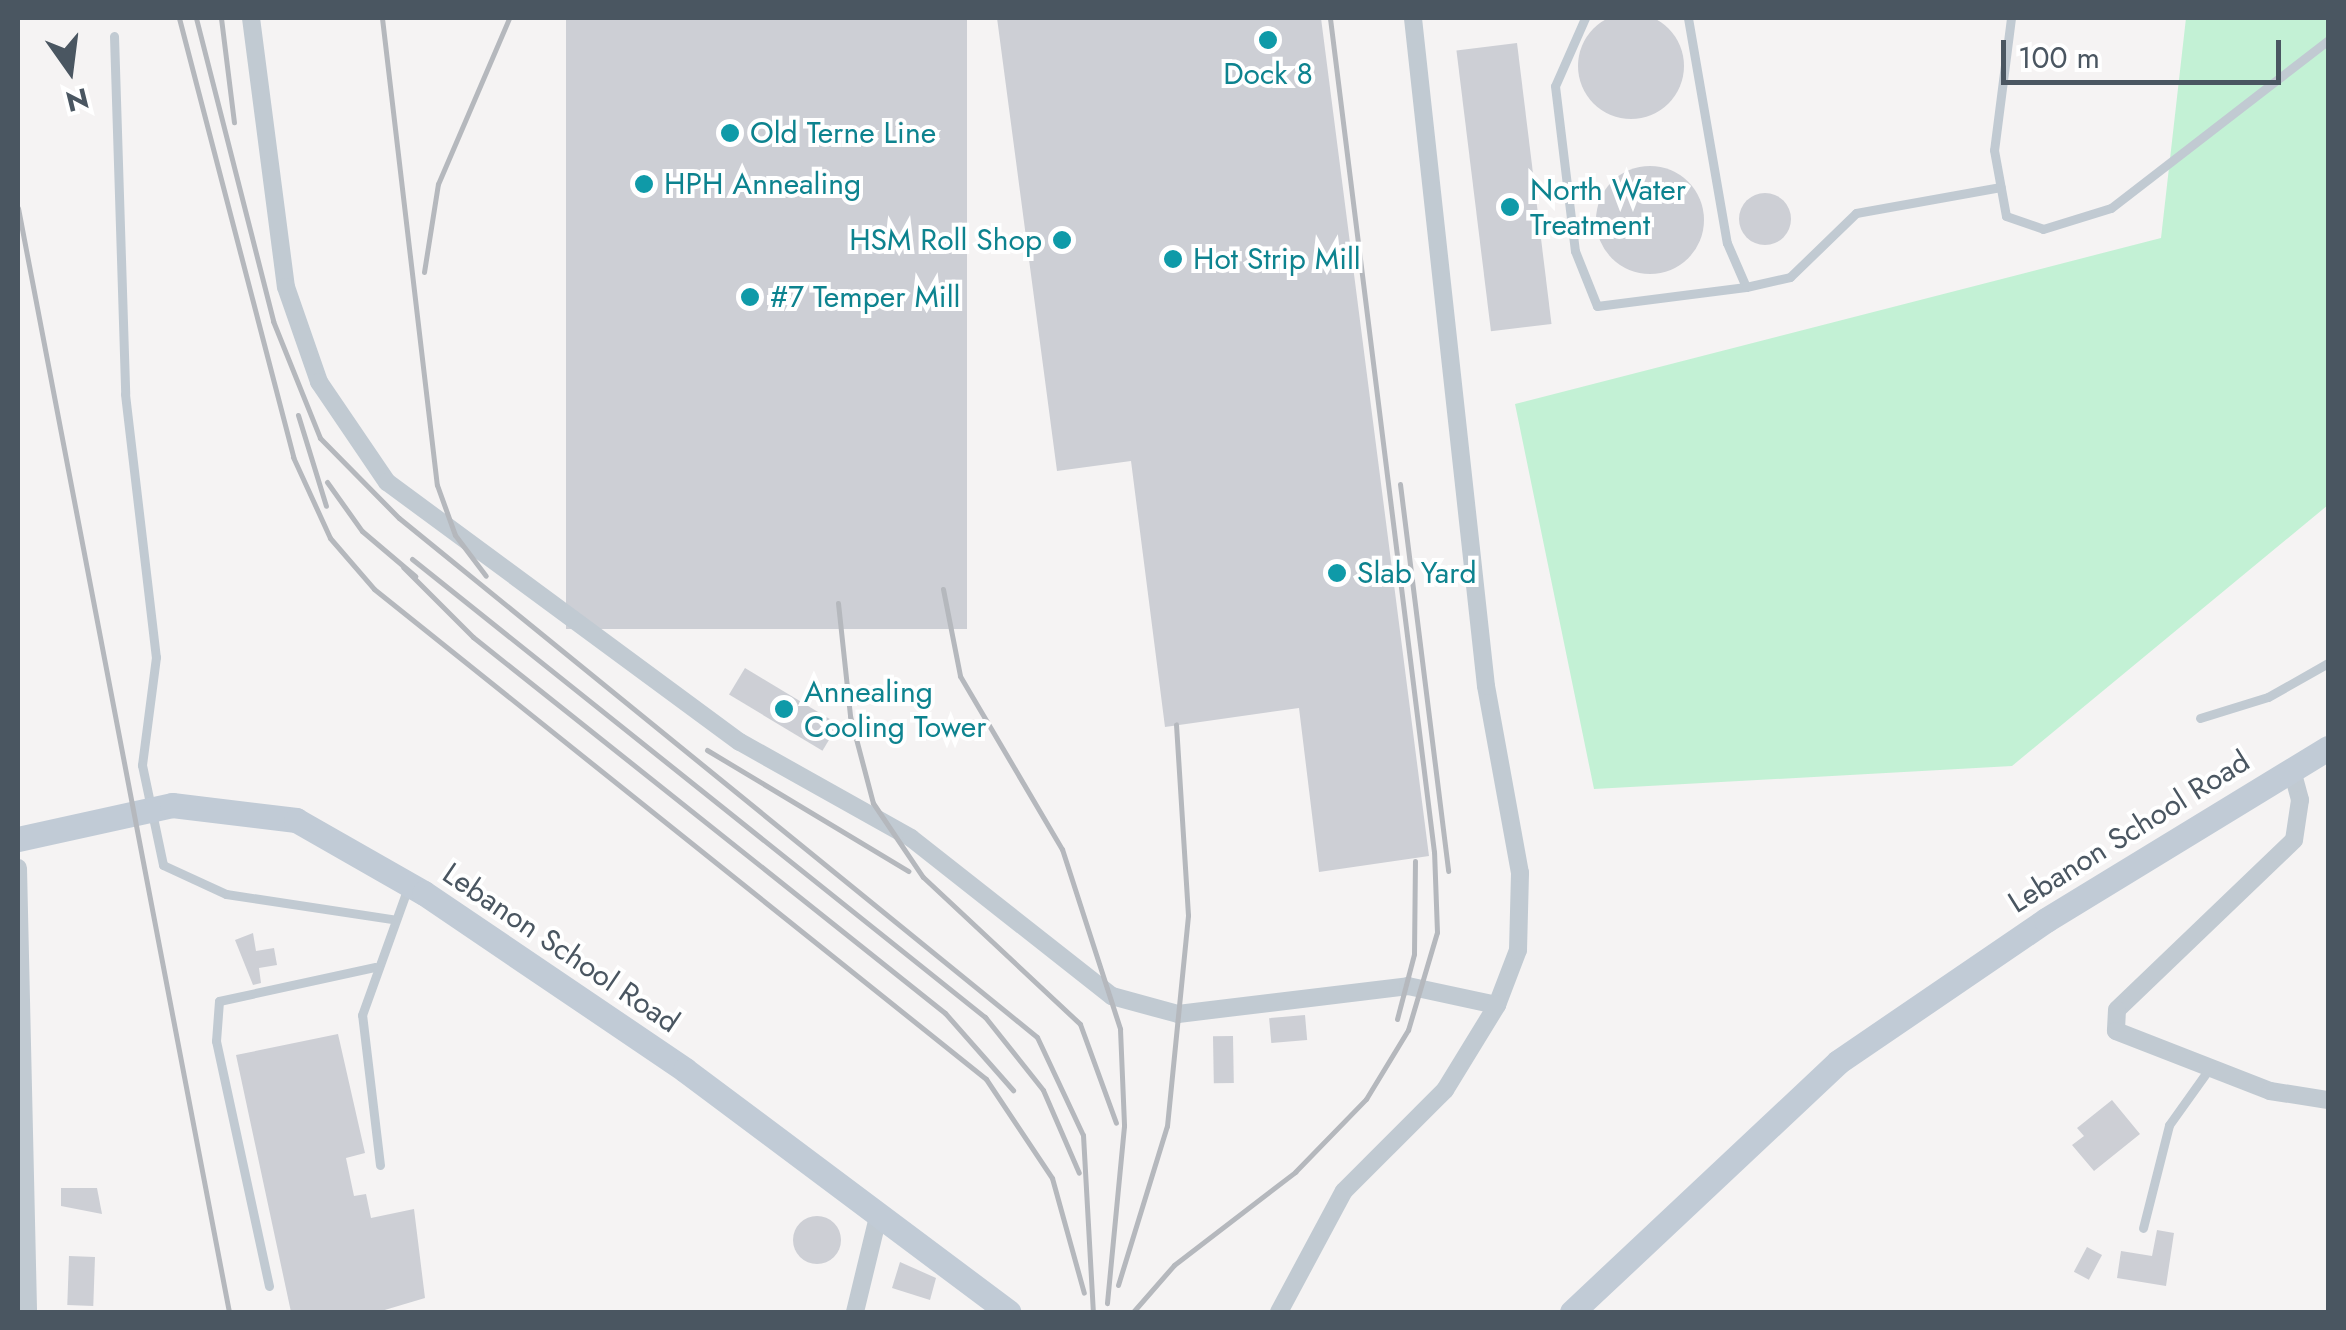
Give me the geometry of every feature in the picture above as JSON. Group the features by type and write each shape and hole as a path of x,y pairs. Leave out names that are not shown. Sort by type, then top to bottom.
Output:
{"street":[{"path":"251,18 286,288 319,382 387,482 740,742 911,838 1112,996 1178,1014 1408,986 1498,1006"},
{"path":"1279,1312 1344,1191 1445,1090 1498,1006 1518,950 1520,873 1486,686 1413,18"},
{"path":"2292,770 2328,748"},
{"name":"Lebanon School Road","path":"1572,1312 1838,1062 1951,980 2292,770 2300,800 2294,840 2117,1010 2116,1032 2133,1043 2209,1070 2328,1100"},
{"name":"Lebanon School Road","path":"18,838 172,805 252,808 296,820 409,885 880,1214 997,1308"},
{"path":"18,868 28,1312"},
{"path":"855,1312 880,1214"},
{"path":"1294,1312 1299,1269"}],"lane":[{"path":"1584,18 1554,86 1575,251 1597,306 1746,287 1790,277 1856,213 2001,186"},
{"path":"1688,18 1727,242 1746,287"},
{"path":"2011,18 1994,150 2006,216 2043,229 2111,208 2328,40"},
{"path":"114,36 125,394 156,657 142,765 162,860 184,880 226,894 392,919"},
{"path":"2200,718 2268,697 2328,662"},
{"path":"380,1165 362,1015 392,919 409,885"},
{"path":"269,1286 216,1041 219,1001 376,967"},
{"path":"2144,1228 2169,1125 2209,1070"}],"green space":[{"path":"2186,18 2328,18 2328,505 2012,766 1594,789 1515,404 2161,238"}],"building":[{"path":"1631,13 1651,17 1669,28 1680,46 1684,66 1680,86 1669,104 1651,115 1631,119 1611,115 1593,104 1582,86 1578,66 1582,46 1593,28 1611,17"},
{"path":"566,18 967,18 967,629 566,629"},
{"path":"997,18 1321,18 1429,856 1319,872 1299,708 1165,727 1131,461 1057,471"},
{"name":"North Water Treatment","path":"1517,43 1551,324 1491,331 1456,50"},
{"path":"1650,166 1671,170 1688,182 1700,199 1704,220 1700,241 1688,258 1671,270 1650,274 1629,270 1612,258 1600,241 1596,220 1600,199 1612,182 1629,170"},
{"path":"1765,193 1783,201 1791,219 1783,237 1765,245 1747,237 1739,219 1747,201"},
{"name":"Annealing Cooling Tower","path":"745,668 838,724 822,751 729,695"},
{"path":"253,933 256,951 274,948 277,965 259,968 261,983 253,985 235,940"},
{"path":"1305,1015 1307,1040 1271,1043 1269,1018"},
{"path":"338,1034 365,1153 346,1158 354,1196 366,1194 371,1218 414,1209 425,1298 378,1312 291,1312 236,1055"},
{"path":"1213,1036 1233,1036 1234,1083 1214,1083"},
{"path":"2112,1100 2140,1134 2094,1171 2072,1145 2084,1136 2077,1128"},
{"path":"61,1188 97,1188 102,1214 61,1206"},
{"path":"817,1216 834,1223 841,1240 834,1257 817,1264 800,1257 793,1240 800,1223"},
{"path":"2157,1230 2174,1233 2166,1286 2117,1278 2121,1251 2152,1256"},
{"path":"2087,1247 2102,1255 2089,1280 2074,1272"},
{"path":"69,1256 95,1257 93,1306 67,1305"},
{"path":"900,1262 936,1278 930,1300 892,1288"}],"railway":[{"path":"179,18 293,457 330,538 374,589 986,1079 1052,1178 1084,1293"},
{"path":"196,18 273,321 320,438 399,518 1037,1037 1083,1135 1093,1312"},
{"path":"221,18 234,122"},
{"path":"382,18 437,485 455,535 486,576"},
{"path":"424,272 438,184 509,18"},
{"path":"1133,1312 1174,1265 1295,1172 1366,1099 1408,1030 1437,932 1434,852 1330,18"},
{"path":"18,208 229,1312"},
{"path":"298,415 326,506"},
{"path":"327,482 362,531 415,576"},
{"path":"1400,484 1448,871"},
{"path":"412,559 985,1017 1043,1090 1079,1173"},
{"path":"403,567 473,637 945,1013 1013,1090"},
{"path":"943,589 960,676 1062,849 1120,1029 1124,1126 1107,1303"},
{"path":"838,603 850,716 873,803 923,877 1080,1024 1116,1123"},
{"path":"1118,1285 1167,1126 1188,915 1176,724"},
{"path":"707,750 908,871"},
{"path":"1397,1019 1414,954 1415,861"}],"place":[{"name":"Dock 8","path":"1268,40"},
{"name":"Old Terne Line","path":"730,133"},
{"name":"HPH Annealing","path":"644,184"},
{"name":"North Water Treatment","path":"1510,207"},
{"name":"HSM Roll Shop","path":"1062,240"},
{"name":"Hot Strip Mill","path":"1173,259"},
{"name":"#7 Temper Mill","path":"750,297"},
{"name":"Slab Yard","path":"1337,573"},
{"name":"Annealing Cooling Tower","path":"784,709"}]}
